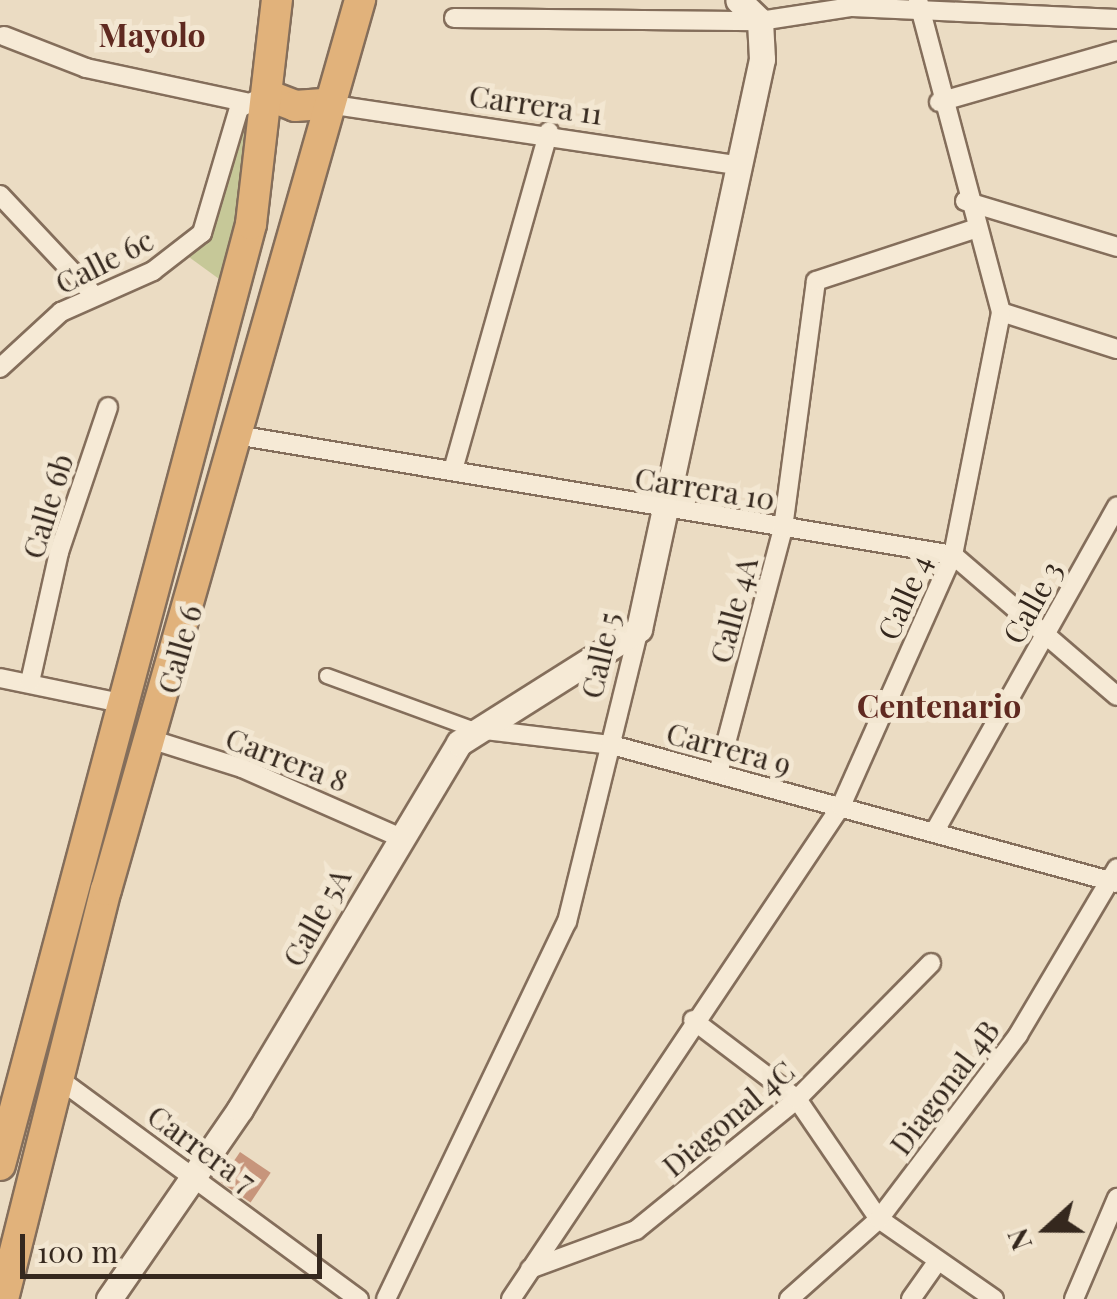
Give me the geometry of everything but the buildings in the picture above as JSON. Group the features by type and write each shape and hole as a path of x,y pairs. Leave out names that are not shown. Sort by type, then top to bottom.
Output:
{"highway":[{"name":"Calle 6","path":"0,1165 251,224 256,98 277,0"},
{"name":"Calle 6","path":"2,1299 327,104 360,0"},
{"path":"256,98 295,106 327,104"}],"main road":[{"path":"738,0 760,22"},
{"name":"Calle 5","path":"639,629 661,510 762,58 760,22"},
{"name":"Calle 5A","path":"109,1299 299,1014 397,836 472,729 639,629"}],"street":[{"path":"454,18 760,22 852,7 916,5 1117,19"},
{"name":"Calle 4","path":"511,1299 693,1020 841,806 953,554 1001,312 965,201 916,5"},
{"path":"4,36 86,68 256,98"},
{"path":"939,102 1117,50"},
{"name":"Calle 6c","path":"0,368 92,293 153,271 202,233 256,98"},
{"name":"Carrera 11","path":"327,104 549,131 737,164"},
{"path":"453,470 549,131"},
{"path":"0,195 92,293"},
{"path":"965,201 1117,247"},
{"name":"Calle 4A","path":"718,774 783,528 816,282 974,229"},
{"path":"1001,312 1117,348"},
{"name":"Calle 6b","path":"30,682 59,552 108,408"},
{"name":"Carrera 10","path":"236,435 453,470 661,510 953,554"},
{"name":"Calle 3","path":"936,830 1117,506"},
{"path":"953,554 1044,637 1117,696"},
{"name":"Calle 5","path":"386,1299 567,922 639,629"},
{"name":"Carrera 9","path":"327,676 472,729 612,746 1114,877"},
{"path":"0,678 125,704"},
{"name":"Carrera 8","path":"154,740 242,768 397,836"},
{"name":"Diagonal 4B","path":"789,1299 879,1219 1018,1035 1114,877"},
{"name":"Diagonal 4C","path":"530,1270 636,1230 797,1099 931,963"},
{"path":"693,1020 797,1099 879,1219 935,1265 994,1299"},
{"name":"Carrera 7","path":"59,1079 359,1299"},
{"path":"1074,1299 1117,1198"},
{"path":"911,1299 935,1265"}],"green space":[{"path":"267,95 226,284 182,252 202,233 239,108"}],"district":[{"name":"Mayolo","path":"152,34"},
{"name":"Centenario","path":"939,705"}]}
